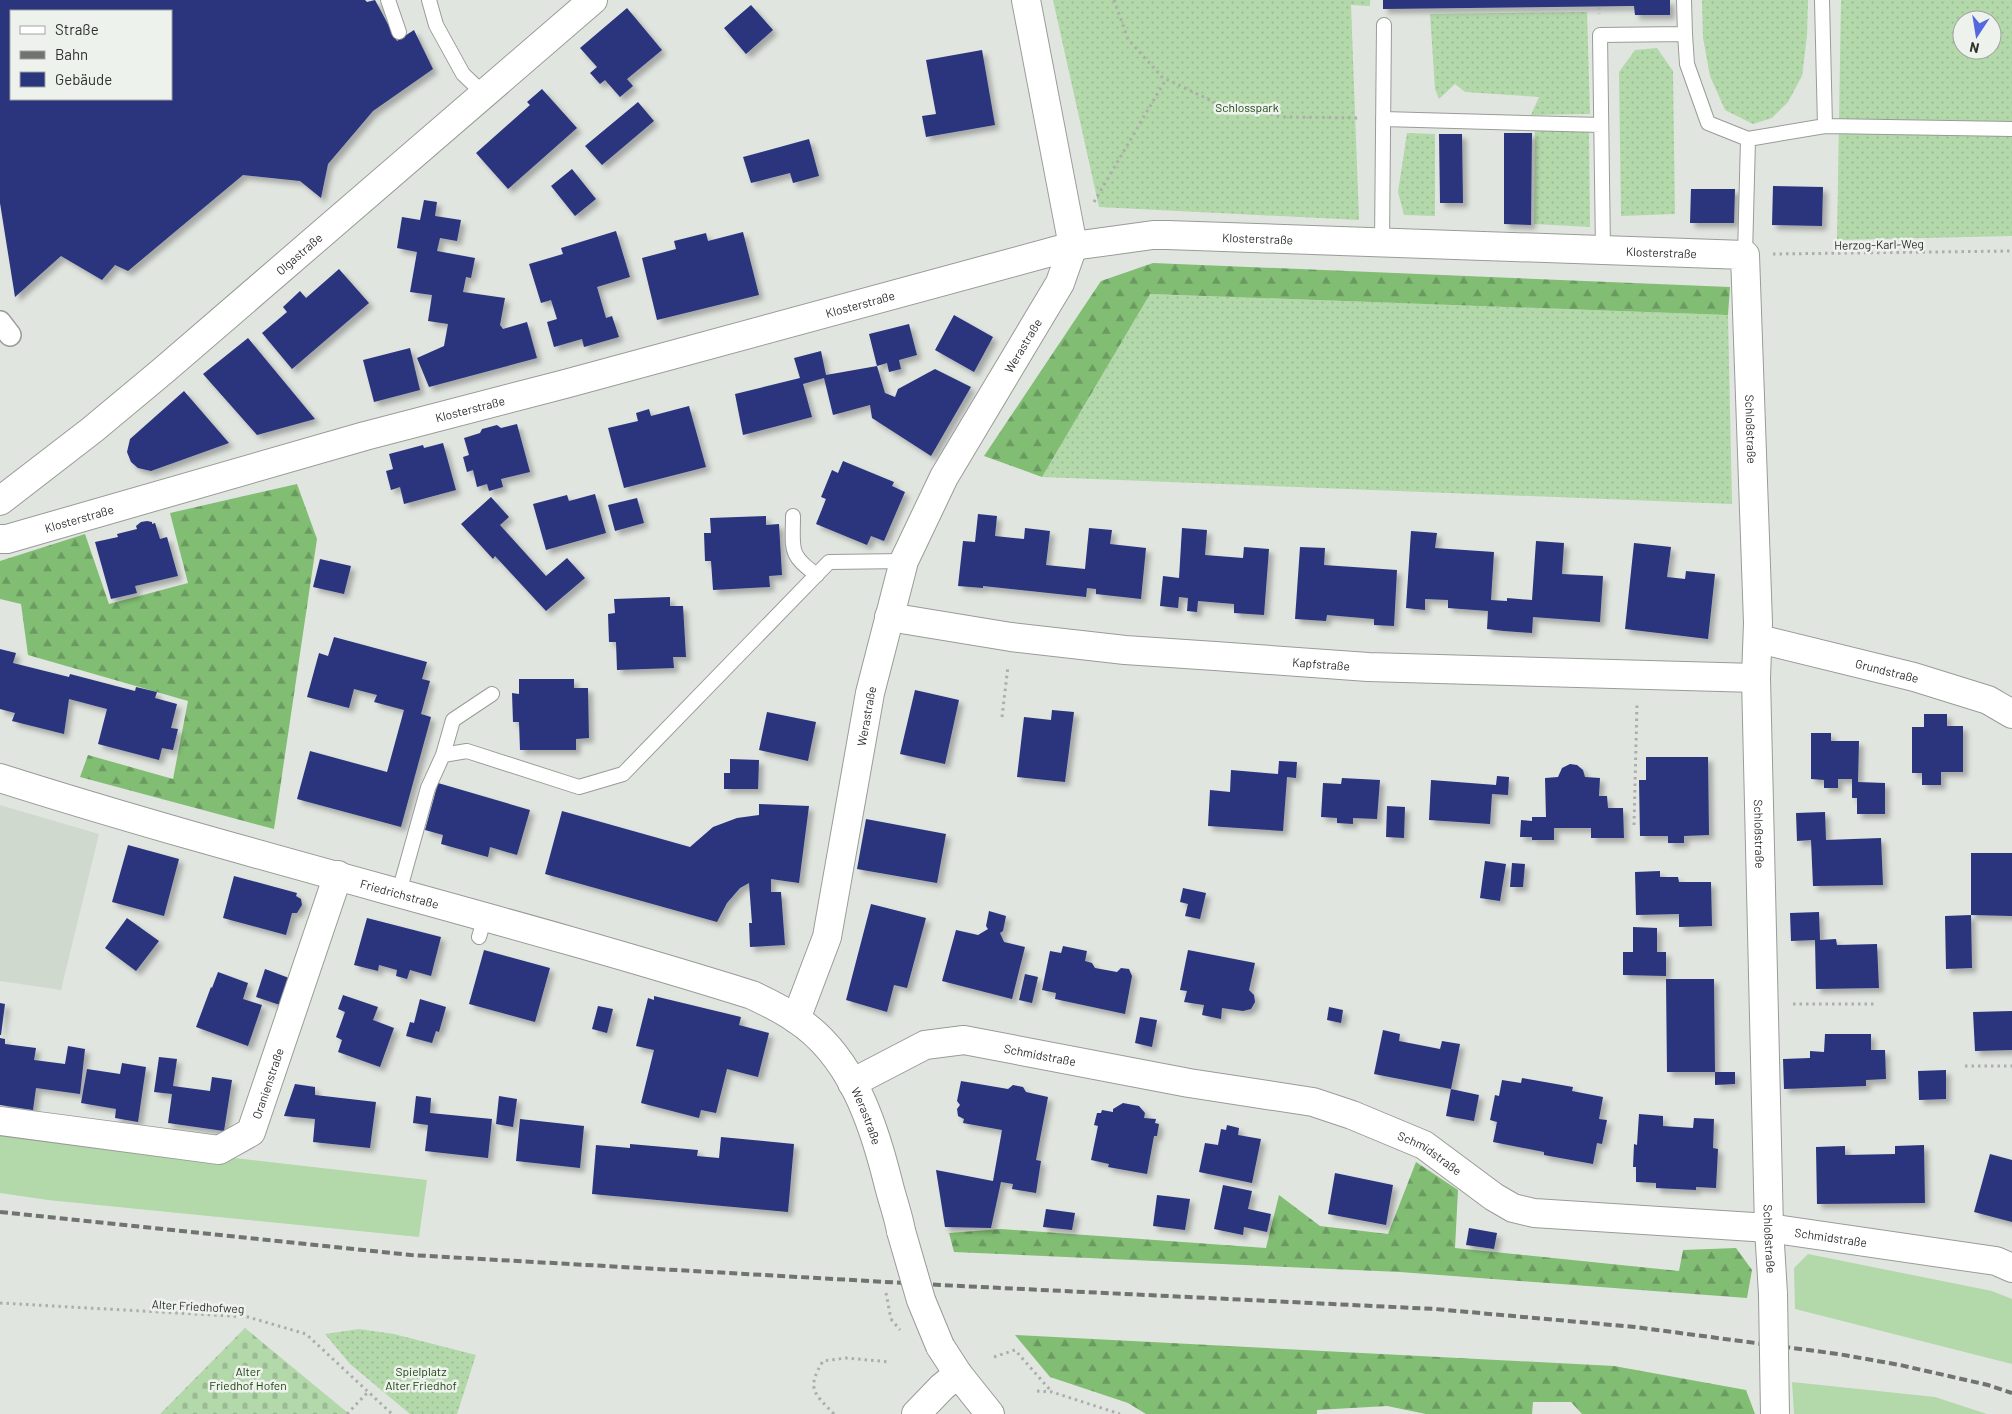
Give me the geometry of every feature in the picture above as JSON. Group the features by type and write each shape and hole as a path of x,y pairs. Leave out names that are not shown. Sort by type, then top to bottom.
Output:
{"street":[{"name":"Olgastraße","path":"0,502 92,430 593,0"},
{"path":"1026,0 1073,246"},
{"name":"Klosterstraße","path":"0,540 365,436 565,384 1073,246 1153,235 1745,255"},
{"name":"Werastraße","path":"990,1414 958,1374 940,1346 921,1300 872,1124 852,1083 818,1037 796,1019 827,937 870,693 904,561 944,477 1060,283 1073,246"},
{"name":"Schloßstraße","path":"1745,255 1759,639 1756,678 1775,1414"},
{"name":"Kapfstraße","path":"889,617 1011,637 1125,650 1368,667 1756,678"},
{"name":"Grundstraße","path":"1759,639 1914,677 1988,700 2012,714"},
{"name":"Friedrichstraße","path":"0,778 334,885 399,892 482,927 752,995 796,1019"},
{"name":"Oranienstraße","path":"0,1121 219,1150 250,1132 334,885"},
{"name":"Schmidstraße","path":"852,1083 925,1044 964,1040 1189,1083 1313,1102 1352,1114 1424,1145 1494,1197 1513,1208 1534,1212 1769,1228 1996,1261 2012,1268"},
{"path":"916,1414 942,1387 958,1374"}],"lane":[{"path":"388,0 399,32"},
{"path":"430,0 436,25 463,74 484,94"},
{"path":"1684,0 1684,34 1687,64 1708,123 1748,140 1825,126 2012,129"},
{"path":"1822,0 1825,126"},
{"path":"1382,243 1384,25"},
{"path":"1602,250 1600,35 1684,34"},
{"path":"1383,119 1601,125"},
{"path":"1745,255 1748,140"},
{"path":"793,516 793,550 801,564 817,575"},
{"path":"443,755 467,751 579,787 622,774 829,562 904,561"},
{"path":"399,892 428,788 443,755 453,720 492,694"}],"path":[{"path":"1114,0 1128,38 1166,79 1216,103 1283,117 1383,119"},
{"path":"1092,205 1166,79"},
{"name":"Herzog-Karl-Weg","path":"1745,255 2012,251"},
{"path":"1002,717 1011,637"},
{"path":"1634,826 1638,675"},
{"path":"1764,1004 1877,1004"},
{"path":"1965,1066 2012,1066"},
{"name":"Alter Friedhofweg","path":"0,1303 248,1317 306,1334 392,1414"},
{"path":"994,1357 1015,1350 1052,1392"},
{"path":"834,1414 815,1393 813,1377 823,1362 846,1358 890,1362"},
{"path":"1037,1391 1052,1392 1120,1414"},
{"path":"347,1414 368,1392"}],"shaded area":[{"path":"0,805 99,834 61,990 0,981"}],"green space":[{"name":"Schlosspark","path":"1053,0 1370,0 1370,6 1351,5 1359,220 1099,207"},
{"path":"1702,0 1808,0 1807,36 1802,76 1788,102 1772,118 1753,124 1725,110 1710,76 1703,38"},
{"path":"1841,0 2012,0 2012,236 1837,240"},
{"path":"1587,12 1590,114 1531,115 1539,97 1465,92 1455,84 1439,99 1435,89 1430,14"},
{"path":"1657,48 1673,71 1675,214 1621,216 1619,72 1635,50"},
{"path":"1535,129 1589,132 1590,227 1534,224"},
{"path":"1407,133 1435,134 1435,216 1404,215 1398,192"},
{"path":"1153,263 1730,287 1728,315 1150,294 1042,477 984,456 1101,281"},
{"path":"1150,294 1728,315 1732,504 1042,477"},
{"path":"297,484 317,539 274,829 80,777 88,755 173,779 188,701 28,655 21,604 0,599 0,561 85,534 109,604 188,583 170,513"},
{"path":"0,1131 427,1180 419,1237 48,1200 0,1193"},
{"path":"1416,1162 1458,1190 1455,1248 1679,1271 1683,1250 1736,1248 1752,1270 1747,1298 1400,1272 954,1252 949,1233 1001,1229 1266,1248 1279,1195 1320,1226 1388,1234"},
{"path":"1808,1254 1992,1291 2012,1299 2012,1364 1795,1309 1794,1268"},
{"name":"Alter Friedhof Hofen","path":"245,1328 348,1413 350,1414 160,1414"},
{"name":"Spielplatz Alter Friedhof","path":"359,1329 394,1334 476,1355 457,1414 410,1414 350,1364 325,1334"},
{"path":"1015,1335 1614,1366 1746,1390 1755,1414 1582,1414 1571,1402 1533,1402 1532,1414 1426,1414 1387,1406 1317,1410 1317,1414 1146,1414 1128,1403 1050,1377"},
{"path":"1792,1382 1935,1397 1987,1414 1794,1414"}],"building":[{"path":"0,0 365,0 367,2 375,0 397,41 414,30 433,69 373,111 328,164 321,198 300,181 243,175 128,271 115,265 102,280 61,256 15,297 0,203"},
{"path":"1383,0 1670,0 1670,15 1635,15 1634,6 1383,9"},
{"path":"751,5 773,30 746,54 724,28"},
{"path":"627,8 662,50 627,79 633,86 620,97 605,80 600,84 590,73 597,67 580,48"},
{"path":"982,50 995,125 926,137 922,116 936,114 926,60"},
{"path":"542,89 577,128 508,189 476,153 530,105 527,102"},
{"path":"638,102 654,121 602,165 585,146"},
{"path":"1504,133 1532,133 1531,225 1504,224"},
{"path":"1439,134 1462,134 1463,203 1440,203"},
{"path":"809,139 819,176 793,183 790,173 751,183 743,157"},
{"path":"572,169 596,199 575,216 551,186"},
{"path":"1773,186 1823,187 1822,226 1772,225"},
{"path":"1691,189 1735,189 1734,223 1690,223"},
{"path":"424,200 437,202 435,216 461,220 457,241 440,238 437,251 475,258 471,278 466,277 463,292 505,298 500,325 503,329 527,322 537,358 429,387 417,358 444,346 448,324 428,321 432,295 410,292 417,252 397,248 402,217 420,220"},
{"path":"616,231 630,277 597,287 606,318 612,316 619,337 584,347 582,339 554,347 547,322 557,319 551,300 541,303 529,264 563,254 561,248"},
{"path":"743,232 759,295 657,320 642,258 676,249 674,241 706,233 708,241"},
{"path":"339,269 369,303 292,369 262,333 287,312 283,307 300,291 306,298"},
{"path":"954,315 993,337 974,372 935,350"},
{"path":"909,324 917,355 899,360 901,369 889,372 887,363 877,366 869,334"},
{"path":"248,338 315,419 257,435 203,374"},
{"path":"410,348 420,390 374,402 363,360"},
{"path":"821,351 826,375 877,366 885,393 895,397 898,389 935,369 971,387 931,456 872,418 870,405 833,415 824,378 803,384 812,417 743,435 735,394 800,378 794,358"},
{"path":"184,391 229,443 151,471 138,468 131,462 127,452 130,439"},
{"path":"689,406 706,467 624,488 608,428 638,421 636,413 649,409 651,416"},
{"path":"517,424 530,472 501,479 503,487 489,491 487,484 477,487 473,470 467,472 463,457 469,455 464,438 480,433 482,429 497,425 501,428"},
{"path":"443,443 456,490 404,504 400,487 391,490 386,471 393,469 389,454 423,445 424,448"},
{"path":"843,461 894,482 892,486 905,492 884,541 871,536 867,545 816,524 826,499 821,497 832,470 838,473"},
{"path":"595,494 606,533 546,550 533,504 567,495 569,501"},
{"path":"491,497 509,517 500,525 546,576 567,558 585,578 546,611 495,556 493,559 461,524"},
{"path":"637,498 644,523 615,531 608,505"},
{"path":"978,514 997,516 995,536 1024,539 1025,528 1050,531 1046,565 1085,569 1089,528 1112,530 1110,544 1146,548 1141,599 1096,594 1096,589 1087,588 1086,597 983,586 983,588 958,586 963,541 975,542"},
{"path":"766,516 766,525 779,524 782,575 769,576 770,587 713,590 711,561 705,561 704,533 711,533 710,518"},
{"path":"141,522 152,522 152,524 155,523 160,539 167,537 178,576 135,586 137,593 111,599 95,542 118,537 117,534 137,529 136,526"},
{"path":"1182,528 1207,530 1205,555 1243,558 1244,547 1269,549 1264,615 1234,613 1234,604 1198,601 1197,612 1187,611 1188,598 1179,597 1178,608 1160,606 1163,576 1179,578"},
{"path":"1411,531 1437,533 1435,548 1494,552 1491,600 1507,601 1507,598 1532,600 1536,541 1564,543 1562,574 1603,576 1600,622 1533,617 1532,633 1504,631 1487,629 1488,611 1448,608 1448,600 1425,599 1425,610 1406,608"},
{"path":"1634,543 1671,547 1667,577 1685,579 1686,571 1715,574 1708,639 1625,629"},
{"path":"1300,547 1325,548 1324,565 1397,570 1394,626 1374,625 1374,619 1327,615 1326,621 1295,619"},
{"path":"320,559 351,566 344,594 313,587"},
{"path":"670,597 670,606 683,606 686,657 673,657 674,668 617,670 616,642 609,642 608,614 615,613 614,599"},
{"path":"334,637 427,662 422,679 430,681 421,714 431,717 401,827 297,799 310,751 387,772 404,710 374,702 377,695 354,689 349,708 307,697 319,653 328,656"},
{"path":"0,649 16,653 13,663 69,677 70,674 135,691 136,687 157,692 155,698 177,704 171,728 178,729 173,750 162,748 159,760 98,744 107,709 69,699 64,734 12,721 15,713 0,709"},
{"path":"519,679 574,679 574,688 588,688 589,738 576,739 576,750 520,750 519,722 513,722 512,693 519,694"},
{"path":"915,690 959,700 945,764 900,754"},
{"path":"1052,710 1074,712 1065,782 1017,777 1024,717 1051,720"},
{"path":"767,712 816,722 808,761 759,750"},
{"path":"1924,714 1947,714 1947,726 1963,726 1963,772 1941,772 1941,785 1922,785 1922,773 1912,773 1912,727 1924,727"},
{"path":"1811,733 1831,733 1831,741 1859,741 1858,782 1885,783 1885,814 1857,814 1857,798 1852,798 1852,779 1838,779 1838,788 1824,788 1824,780 1811,779"},
{"path":"1646,757 1708,757 1709,835 1684,836 1684,843 1668,843 1668,836 1640,836 1639,780 1646,780"},
{"path":"730,759 759,760 758,789 724,789 724,773 730,773"},
{"path":"1279,761 1297,762 1296,778 1287,777 1283,831 1208,826 1210,790 1230,792 1231,770 1278,774"},
{"path":"1570,764 1577,765 1583,770 1585,777 1600,778 1599,796 1607,796 1608,808 1623,808 1624,838 1591,838 1591,828 1554,828 1554,840 1532,840 1532,837 1520,837 1521,820 1532,821 1532,817 1546,817 1545,778 1558,777 1562,768"},
{"path":"1497,776 1509,777 1508,795 1492,794 1490,824 1429,820 1431,780 1496,785"},
{"path":"1342,778 1380,780 1377,819 1353,818 1353,824 1337,823 1337,818 1321,817 1323,783 1341,784"},
{"path":"438,783 530,810 517,855 490,847 488,857 441,844 443,835 425,830"},
{"path":"759,804 809,806 799,883 771,879 771,892 781,892 785,945 750,947 749,923 752,923 749,883 740,888 727,903 717,922 545,874 562,811 690,847 713,827 737,818 759,815"},
{"path":"1387,806 1405,807 1404,838 1386,837"},
{"path":"1825,812 1826,840 1881,838 1883,885 1813,886 1811,840 1797,841 1796,813"},
{"path":"866,819 946,834 937,883 857,869"},
{"path":"128,845 179,859 164,916 112,902"},
{"path":"1971,853 2012,853 2012,916 1971,915"},
{"path":"1485,861 1506,864 1500,901 1480,898"},
{"path":"1512,863 1525,864 1523,887 1510,887"},
{"path":"1660,871 1660,877 1678,877 1679,882 1711,882 1712,926 1679,927 1679,914 1636,915 1635,872"},
{"path":"234,876 297,893 296,896 301,899 302,905 297,913 292,913 286,935 223,918"},
{"path":"1183,888 1206,893 1200,919 1185,916 1188,904 1180,902"},
{"path":"871,904 926,918 907,988 894,985 887,1012 846,1000"},
{"path":"989,911 1006,916 1003,931 1000,933 1004,942 1025,947 1012,999 942,981 956,930 978,935 988,929 986,926"},
{"path":"1819,912 1820,940 1836,939 1837,945 1877,944 1879,988 1816,989 1815,940 1791,941 1790,913"},
{"path":"1971,915 1972,968 1946,969 1945,916"},
{"path":"127,918 159,941 136,971 105,948"},
{"path":"367,918 441,937 431,976 410,970 407,979 396,976 397,970 379,965 378,971 354,965"},
{"path":"1633,927 1657,928 1657,952 1666,952 1666,976 1623,975 1623,952 1633,952"},
{"path":"1063,946 1087,951 1085,961 1092,963 1095,968 1117,972 1121,968 1129,969 1132,976 1125,1014 1055,999 1056,993 1042,990 1050,951 1061,953"},
{"path":"484,950 550,968 535,1022 469,1004"},
{"path":"1188,950 1255,963 1249,990 1254,995 1255,1002 1251,1009 1243,1011 1222,1008 1221,1019 1202,1015 1204,1005 1184,1002 1187,991 1180,990"},
{"path":"265,969 289,978 280,1005 256,997"},
{"path":"218,972 248,983 243,999 262,1005 248,1046 196,1027"},
{"path":"1025,974 1038,977 1032,1003 1019,1000"},
{"path":"1666,979 1714,979 1715,1072 1667,1072"},
{"path":"343,995 378,1007 373,1020 394,1028 380,1067 338,1052 342,1040 336,1037 345,1012 338,1009"},
{"path":"654,996 741,1017 739,1025 769,1033 758,1077 727,1069 716,1113 701,1110 699,1118 641,1103 654,1050 636,1046 648,998 654,1000"},
{"path":"420,999 446,1007 439,1032 436,1031 432,1043 406,1036 410,1022 414,1023"},
{"path":"0,1003 5,1004 1,1035 0,1035"},
{"path":"598,1006 613,1009 607,1033 592,1029"},
{"path":"1329,1007 1343,1010 1341,1023 1327,1020"},
{"path":"2012,1011 2012,1050 1975,1051 1973,1012"},
{"path":"1140,1017 1157,1020 1152,1047 1135,1043"},
{"path":"1383,1030 1400,1034 1399,1041 1440,1049 1442,1041 1460,1044 1451,1089 1374,1074"},
{"path":"1825,1034 1871,1034 1871,1050 1885,1050 1886,1079 1866,1080 1866,1086 1784,1089 1783,1059 1810,1058 1810,1051 1824,1052"},
{"path":"0,1038 5,1039 5,1044 36,1048 34,1060 65,1064 68,1046 85,1049 80,1094 36,1088 33,1110 0,1105"},
{"path":"159,1057 177,1059 173,1086 210,1091 212,1077 232,1080 224,1131 168,1123 172,1094 154,1092"},
{"path":"122,1063 146,1067 138,1122 115,1118 116,1109 81,1103 87,1069 120,1074"},
{"path":"1946,1070 1946,1099 1919,1100 1918,1071"},
{"path":"1715,1072 1735,1072 1735,1084 1715,1085"},
{"path":"1522,1078 1573,1087 1572,1091 1603,1097 1599,1119 1607,1120 1602,1144 1597,1143 1593,1164 1544,1155 1544,1152 1493,1142 1497,1122 1490,1120 1495,1095 1499,1096 1502,1080 1521,1083"},
{"path":"961,1081 1008,1089 1013,1085 1023,1087 1026,1092 1048,1097 1036,1160 1041,1161 1036,1193 1012,1189 1013,1184 1001,1182 991,1228 945,1227 936,1170 993,1181 1002,1130 963,1123 964,1119 958,1116 957,1109 960,1105 957,1101"},
{"path":"295,1084 315,1087 315,1095 376,1102 370,1148 313,1142 315,1119 284,1116"},
{"path":"1451,1089 1479,1095 1474,1121 1446,1116"},
{"path":"416,1096 431,1098 430,1113 492,1119 488,1158 425,1151 428,1125 413,1123"},
{"path":"499,1096 517,1099 513,1127 496,1124"},
{"path":"1123,1103 1139,1106 1145,1113 1144,1118 1156,1119 1155,1123 1159,1124 1157,1136 1154,1136 1147,1174 1108,1167 1109,1164 1091,1160 1098,1126 1094,1125 1097,1113 1101,1113 1102,1110 1113,1112 1113,1109"},
{"path":"1639,1114 1663,1116 1663,1126 1693,1128 1694,1118 1714,1119 1713,1148 1718,1149 1716,1188 1696,1187 1696,1190 1656,1188 1656,1183 1636,1182 1636,1167 1633,1167 1634,1144 1637,1145"},
{"path":"520,1119 584,1126 580,1168 516,1161"},
{"path":"1227,1125 1239,1128 1238,1135 1261,1139 1252,1183 1199,1172 1205,1143 1218,1145 1221,1129 1226,1130"},
{"path":"721,1137 794,1144 788,1212 592,1194 596,1145 630,1148 630,1144 698,1150 697,1156 719,1158"},
{"path":"1924,1145 1925,1203 1817,1204 1816,1147 1845,1146 1845,1155 1895,1154 1895,1146"},
{"path":"1990,1154 2012,1160 2012,1222 1974,1212"},
{"path":"1335,1173 1393,1185 1386,1225 1328,1214"},
{"path":"1223,1185 1252,1191 1248,1209 1271,1214 1267,1232 1244,1227 1243,1235 1214,1229"},
{"path":"1157,1195 1190,1199 1185,1230 1153,1226"},
{"path":"1046,1209 1075,1213 1072,1230 1043,1227"},
{"path":"1469,1228 1497,1233 1494,1249 1466,1245"}],"railway":[{"path":"0,1212 411,1255 940,1285 1435,1309 1635,1327 1838,1354 1900,1365 1988,1385 2012,1393"}]}
